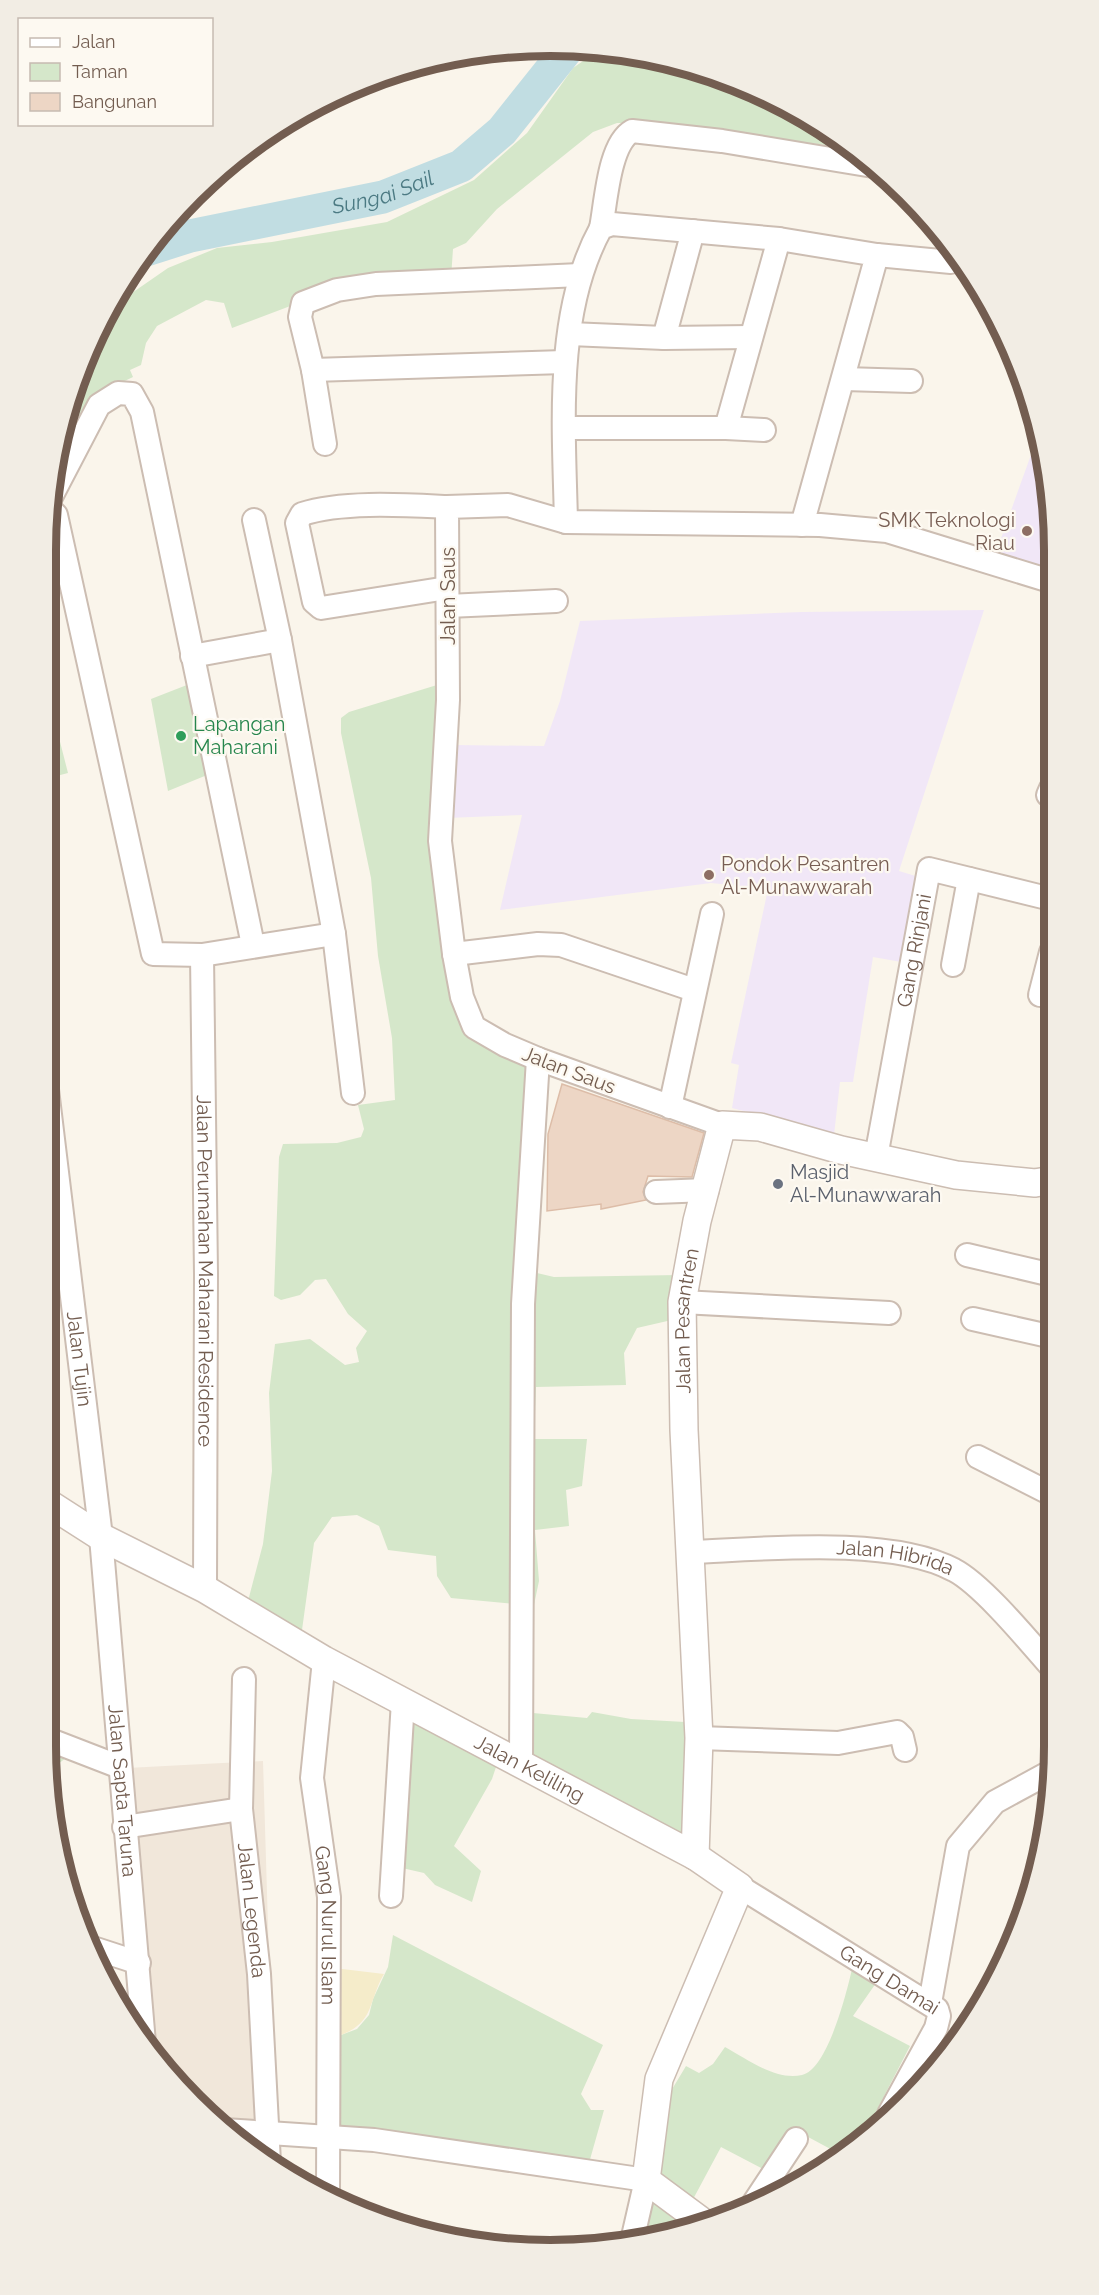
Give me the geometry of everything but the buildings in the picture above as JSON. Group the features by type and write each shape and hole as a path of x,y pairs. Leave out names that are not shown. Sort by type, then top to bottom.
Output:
{"street":[{"path":"566,522 564,362 580,275 601,228 615,154 622,137 632,131 723,141 857,164"},
{"path":"601,228 612,224 779,239 877,255 950,262"},
{"path":"664,338 693,231"},
{"path":"726,428 779,239"},
{"path":"802,525 877,255"},
{"path":"325,444 313,370 299,311 303,303 315,297 376,284 580,275"},
{"path":"570,334 664,338 751,337"},
{"path":"313,370 564,362"},
{"path":"844,379 911,381"},
{"path":"61,478 99,405 118,393 132,394 142,412 253,945"},
{"path":"564,428 764,430"},
{"path":"556,601 448,597 321,608 314,602 297,523 302,514 316,510 392,505 447,507 508,505 566,522 802,525 902,534 1044,579"},
{"name":"Jalan Saus","path":"447,507 448,700 440,842 462,998 474,1027 505,1046 722,1125"},
{"path":"57,519 153,954 202,955 253,945 334,934"},
{"path":"254,520 280,640 334,934 353,1093"},
{"path":"192,656 280,640"},
{"name":"Gang Rinjani","path":"876,1157 929,869 1044,897"},
{"path":"953,965 969,879"},
{"path":"670,1107 712,914"},
{"path":"454,954 538,944 561,945 694,990"},
{"name":"Jalan Perumahan Maharani Residence","path":"202,955 206,1274 205,1589"},
{"path":"1040,995 1044,979"},
{"path":"521,1762 523,1316 538,1059"},
{"path":"722,1125 760,1128 956,1175 1035,1183 1044,1181"},
{"name":"Jalan Pesantren","path":"695,1856 699,1738 692,1552 684,1430 682,1302 697,1221 707,1190 722,1125"},
{"name":"Jalan Tujin","path":"56,1165 101,1537"},
{"path":"656,1192 707,1190"},
{"path":"968,1256 1044,1273"},
{"path":"682,1302 889,1313"},
{"path":"973,1319 1044,1335"},
{"path":"978,1457 1044,1490"},
{"name":"Jalan Keliling","path":"56,1508 101,1537 205,1589 324,1660 521,1762 695,1856 740,1887"},
{"name":"Jalan Sapta Taruna","path":"101,1537 124,1827 139,1963 143,2025"},
{"name":"Jalan Hibrida","path":"692,1552 828,1547 934,1561 973,1582 1044,1656"},
{"name":"Gang Nurul Islam","path":"324,1660 312,1785 329,1897 326,2135 328,2187"},
{"name":"Jalan Legenda","path":"244,1679 241,1809 259,1974 268,2151"},
{"path":"403,1701 391,1896 408,1880"},
{"path":"699,1738 838,1743 897,1732 902,1737 905,1750"},
{"path":"56,1742 120,1767"},
{"path":"930,2003 958,1846 994,1802 1042,1776"},
{"path":"124,1827 241,1809"},
{"path":"634,2232 646,2180 659,2079 740,1887"},
{"name":"Gang Damai","path":"740,1887 937,2009 938,2022 899,2095"},
{"path":"100,1950 139,1963"},
{"path":"241,2131 374,2139 646,2180 696,2217"},
{"path":"761,2192 796,2139"}],"shaded area":[{"name":"SMK Teknologi Riau","path":"1033,449 1042,517 1044,571 994,558"},
{"name":"Pondok Pesantren Al-Munawwarah","path":"984,610 899,871 922,878 907,963 873,957 853,1082 840,1082 834,1135 732,1108 739,1065 731,1063 768,889 711,883 500,910 522,815 447,818 453,745 544,746 560,701 580,621 802,612"},
{"path":"263,1761 274,2155 224,2117 200,2095 157,2045 127,1768"}],"green space":[{"path":"588,58 646,65 677,72 739,93 768,106 834,146 658,123 617,123 593,132 497,209 466,243 453,249 451,278 293,305 232,328 224,303 206,300 157,326 146,343 141,365 130,370 133,377 108,389 71,434 70,432 93,360 122,303 129,295 168,268 217,248 272,242 387,222 474,180 527,133 573,68"},
{"name":"Lapangan Maharani","path":"192,683 212,773 168,791 151,699"},
{"path":"437,685 433,839 459,1019 472,1040 491,1051 534,1064 520,1269 554,1277 679,1275 676,1319 637,1328 624,1353 626,1385 536,1387 534,1439 587,1439 582,1486 566,1490 569,1526 535,1530 539,1581 528,1633 515,1604 451,1598 437,1576 436,1556 388,1550 379,1526 357,1515 332,1517 314,1543 302,1630 284,1629 248,1601 263,1544 272,1471 269,1393 275,1344 310,1339 345,1365 359,1362 356,1348 367,1331 348,1314 326,1279 315,1280 300,1295 281,1300 274,1296 279,1157 283,1144 337,1143 361,1137 364,1129 358,1105 395,1100 392,1038 378,956 371,878 341,733 341,718 349,712"},
{"path":"56,726 68,773 56,776"},
{"path":"407,1707 493,1755 496,1767 492,1779 454,1846 481,1871 472,1902 435,1885 424,1873 402,1868"},
{"path":"592,1712 631,1719 685,1722 690,1840 529,1760 533,1713 587,1718"},
{"path":"56,1749 71,1754 57,1765"},
{"path":"393,1935 603,2045 581,2094 591,2110 604,2110 589,2163 341,2126 336,2121 335,2051 341,2035 357,2029 369,2015 373,1999 388,1967"},
{"path":"854,1960 881,1976 853,2016 910,2046 872,2119 832,2150 797,2131 767,2171 721,2147 691,2203 651,2180 665,2101 686,2066 699,2073 713,2064 725,2047 772,2072 792,2076 802,2075 812,2069 821,2058 836,2024"},
{"path":"657,2201 686,2220 638,2231 644,2204"}],"sand":[{"path":"334,1968 384,1974 365,2017 352,2030 341,2035 335,2051"}],"waterway":[{"name":"Sungai Sail","path":"161,245 190,236 383,197 461,166 502,131 562,56"}],"place":[{"name":"SMK Teknologi Riau","path":"1027,531"},
{"name":"Lapangan Maharani","path":"181,736"},
{"name":"Pondok Pesantren Al-Munawwarah","path":"709,875"},
{"name":"Masjid Al-Munawwarah","path":"778,1184"}]}
